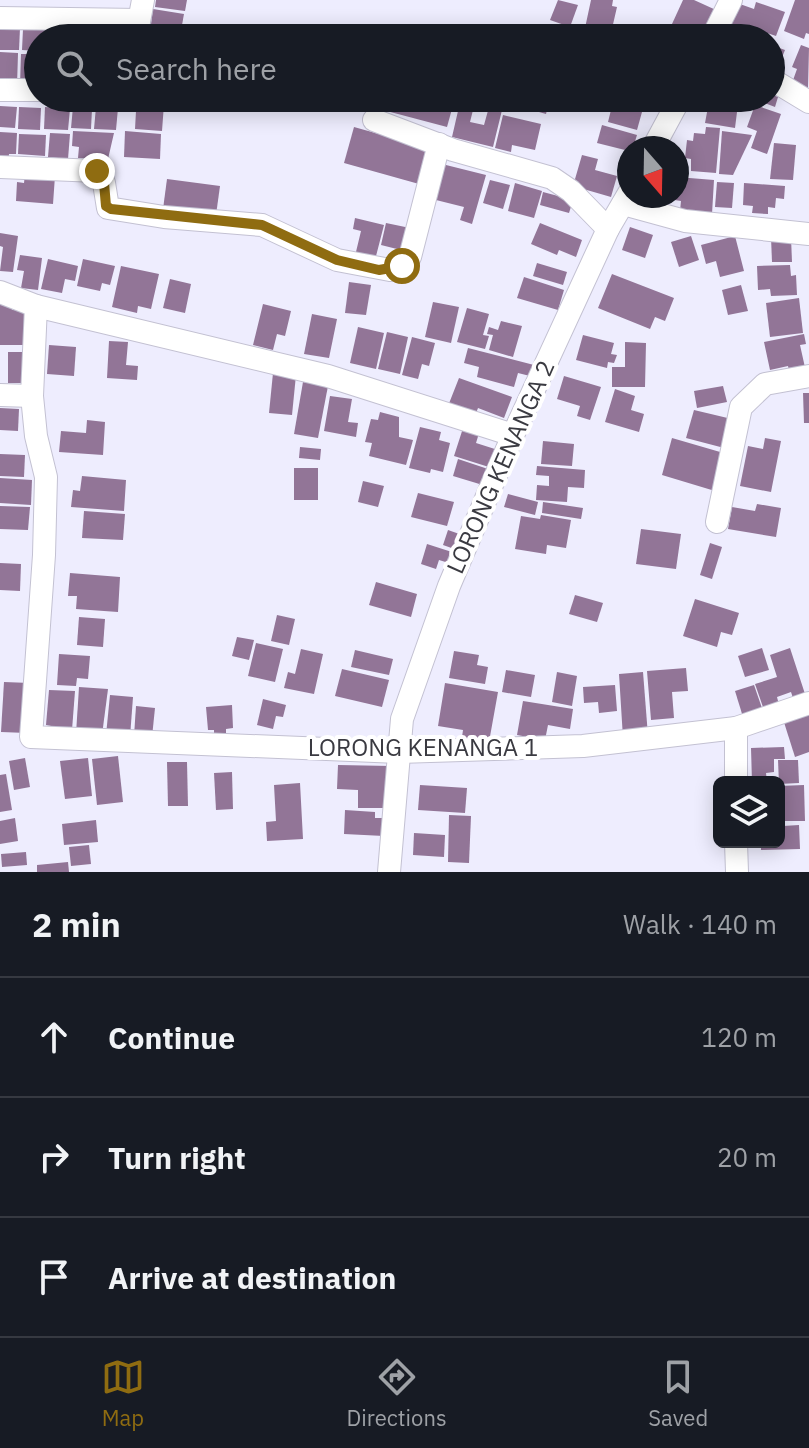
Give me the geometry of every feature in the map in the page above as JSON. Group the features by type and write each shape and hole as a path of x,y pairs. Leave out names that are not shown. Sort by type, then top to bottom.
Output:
{"street":[{"path":"719,24 731,0"},
{"path":"0,18 139,19"},
{"path":"785,87 809,102"},
{"path":"0,90 24,90"},
{"path":"659,136 672,112"},
{"path":"374,120 439,144 552,178 571,191 608,229"},
{"path":"0,167 97,171 104,183 108,208 164,217 262,225 337,260 379,270 402,266 410,257 439,144"},
{"name":"LORONG KENANGA 2","path":"389,872 402,719 444,601 513,435 621,208"},
{"path":"650,208 685,221 809,234"},
{"path":"0,292 36,306 328,376 513,435"},
{"path":"0,395 32,396 36,306"},
{"path":"717,522 741,407 765,384 809,376"},
{"name":"LORONG KENANGA 1","path":"32,396 36,436 46,477 44,555 31,737 399,752 583,746 736,728 809,703"},
{"path":"736,728 736,776"},
{"path":"736,848 737,872"}],"building":[{"path":"156,0 187,0 185,11 155,7"},
{"path":"558,0 578,5 571,24 550,20"},
{"path":"591,0 613,0 612,6 617,7 613,24 586,24"},
{"path":"683,0 694,0 716,10 709,24 672,24"},
{"path":"795,0 809,0 809,34 806,33 804,39 785,31"},
{"path":"756,2 785,12 780,24 730,24 737,3 754,9"},
{"path":"153,9 184,14 182,24 151,24"},
{"path":"0,28 20,28 19,50 0,50"},
{"path":"801,45 809,48 808,89 792,83 797,69 792,67"},
{"path":"0,52 18,53 17,86 0,85"},
{"path":"21,54 24,54 24,85 20,85"},
{"path":"0,106 17,107 15,128 0,127"},
{"path":"19,107 24,107 24,112 41,112 40,130 18,129"},
{"path":"45,112 70,112 68,130 44,129"},
{"path":"73,112 92,112 91,129 71,128"},
{"path":"96,112 118,112 116,130 94,129"},
{"path":"136,112 163,112 162,131 135,129"},
{"path":"390,112 451,112 447,127"},
{"path":"458,112 472,112 470,122 484,125 488,112 502,112 493,147 452,137"},
{"path":"610,112 642,112 637,130 608,122"},
{"path":"707,112 737,112 735,128 705,123"},
{"path":"752,112 781,114 767,154 751,148 757,131 747,127"},
{"path":"503,115 541,124 535,150 512,145 511,152 495,148"},
{"path":"602,125 637,135 617,136 617,148 597,143"},
{"path":"354,127 429,148 419,184 344,163"},
{"path":"706,127 720,128 716,173 691,171 689,140 693,141 694,133 705,134"},
{"path":"73,131 114,133 108,159 78,158 79,147 72,146"},
{"path":"125,131 161,134 160,159 124,157"},
{"path":"722,131 752,135 733,175 719,174"},
{"path":"0,132 17,133 16,154 9,154 8,164 0,163"},
{"path":"50,133 70,134 68,159 48,157"},
{"path":"19,134 46,135 45,156 18,154"},
{"path":"774,143 796,145 793,180 770,179"},
{"path":"582,155 598,159 595,170 617,176 611,197 573,186"},
{"path":"442,164 486,175 472,224 460,220 464,207 432,199"},
{"path":"25,174 55,176 53,204 16,201 17,182 24,183"},
{"path":"689,178 714,180 712,214 680,211 680,208 689,208"},
{"path":"167,179 220,186 216,215 163,209"},
{"path":"490,180 510,185 503,209 483,203"},
{"path":"717,182 734,183 732,208 715,207"},
{"path":"515,183 542,191 534,218 508,211"},
{"path":"744,183 785,186 784,199 776,198 775,208 768,207 768,214 752,213 753,206 743,205"},
{"path":"543,192 573,200 569,213 540,205"},
{"path":"355,218 384,225 375,260 355,256 361,231 353,229"},
{"path":"386,223 410,228 405,251 381,245"},
{"path":"540,223 582,240 576,257 559,250 557,255 531,244"},
{"path":"630,227 653,235 645,258 622,250"},
{"path":"0,233 18,236 13,272 0,271 3,247 0,246"},
{"path":"691,236 699,260 679,267 671,242"},
{"path":"735,236 744,271 720,277 716,261 706,264 701,245"},
{"path":"771,237 791,237 792,262 772,262"},
{"path":"20,255 42,258 38,290 21,288 24,271 17,270"},
{"path":"48,259 78,266 75,281 65,279 62,293 41,289"},
{"path":"83,259 115,266 110,285 102,283 100,291 77,286"},
{"path":"537,263 567,272 563,285 533,276"},
{"path":"790,265 791,276 796,275 797,295 771,296 770,289 758,290 757,266"},
{"path":"121,266 159,274 151,309 138,306 137,313 112,307"},
{"path":"612,274 674,298 665,321 655,317 650,329 598,308"},
{"path":"524,277 564,290 558,310 517,298"},
{"path":"170,279 191,284 185,313 163,308"},
{"path":"349,282 371,285 366,315 345,313"},
{"path":"741,285 748,311 728,315 722,290"},
{"path":"799,298 803,333 770,337 766,303"},
{"path":"433,302 459,307 451,343 425,337"},
{"path":"0,304 12,304 12,310 24,310 24,345 0,345"},
{"path":"263,304 291,311 285,336 277,334 273,350 253,345"},
{"path":"467,308 489,314 483,335 489,336 485,349 457,342"},
{"path":"312,314 337,319 329,358 304,354"},
{"path":"501,321 522,326 513,357 489,350 493,335 487,334 489,327 498,330"},
{"path":"358,327 384,333 376,369 350,363"},
{"path":"387,332 408,337 400,374 378,369"},
{"path":"804,334 806,344 800,345 806,372 790,375 788,366 770,370 764,342"},
{"path":"583,335 614,343 611,354 617,355 614,363 608,362 607,368 576,360"},
{"path":"412,337 435,343 429,366 422,364 418,379 402,375"},
{"path":"109,341 128,342 126,365 138,366 137,380 107,378"},
{"path":"625,342 646,343 645,387 612,387 612,367 625,367"},
{"path":"49,345 76,347 74,376 47,374"},
{"path":"468,348 534,365 530,376 518,373 514,387 477,377 479,367 464,363"},
{"path":"8,352 29,352 30,383 8,383"},
{"path":"273,373 296,375 292,415 269,413"},
{"path":"564,376 601,387 590,420 577,416 580,406 557,399"},
{"path":"459,378 512,397 504,418 478,408 475,416 448,406"},
{"path":"303,382 328,386 318,438 294,434"},
{"path":"723,386 727,402 697,408 694,391"},
{"path":"615,389 635,396 631,410 644,414 639,432 605,422"},
{"path":"803,393 809,393 809,423 804,423"},
{"path":"330,396 352,399 348,422 358,423 356,437 324,431"},
{"path":"0,408 19,409 18,431 0,430"},
{"path":"694,410 736,420 728,449 686,438"},
{"path":"380,412 399,417 399,437 413,440 406,465 369,456 372,443 365,442 371,419 378,420"},
{"path":"87,420 105,422 103,455 59,452 61,431 86,433"},
{"path":"464,425 480,430 476,443 498,450 492,468 454,456"},
{"path":"420,427 441,432 439,440 450,443 443,472 431,469 430,473 409,468"},
{"path":"672,438 727,454 715,491 662,475"},
{"path":"765,438 781,441 771,492 740,486 748,446 763,449"},
{"path":"543,441 574,444 572,466 541,464"},
{"path":"300,447 321,449 320,460 299,458"},
{"path":"0,454 25,455 24,477 0,476"},
{"path":"458,459 491,470 486,486 453,476"},
{"path":"537,466 585,470 584,488 568,487 567,502 536,500 537,485 549,486 549,476 536,475"},
{"path":"294,468 318,468 318,500 294,500"},
{"path":"82,476 126,480 124,511 71,507 73,490 80,491"},
{"path":"0,478 32,480 31,505 0,503"},
{"path":"363,481 384,486 378,507 358,502"},
{"path":"418,493 454,502 447,526 411,517"},
{"path":"508,494 538,502 535,515 504,507"},
{"path":"543,502 583,508 581,519 542,513"},
{"path":"757,504 781,508 776,537 728,529 732,507 755,511"},
{"path":"0,506 30,507 28,530 0,529"},
{"path":"84,511 125,514 123,540 82,538"},
{"path":"541,515 571,520 566,548 547,545 546,554 515,549 521,516 540,519"},
{"path":"641,529 681,534 676,569 636,564"},
{"path":"448,530 465,536 460,551 443,545"},
{"path":"710,543 722,547 712,579 700,575"},
{"path":"427,544 455,553 452,564 439,560 436,569 421,564"},
{"path":"0,563 21,564 20,591 0,590"},
{"path":"70,573 120,577 118,612 76,609 77,596 68,596"},
{"path":"376,582 417,594 411,617 369,605"},
{"path":"575,595 603,603 597,622 569,614"},
{"path":"695,599 739,613 732,635 721,632 717,647 683,636"},
{"path":"277,615 295,619 289,645 271,641"},
{"path":"79,617 105,619 103,647 77,645"},
{"path":"237,637 254,640 249,660 232,656"},
{"path":"256,643 283,649 275,682 248,676"},
{"path":"762,648 769,670 745,677 738,656"},
{"path":"790,648 806,697 794,701 791,692 777,697 779,705 764,710 755,684 777,677 770,655"},
{"path":"301,649 323,654 314,694 284,688 288,672 295,674"},
{"path":"355,650 393,659 389,675 351,667"},
{"path":"454,651 479,655 477,665 488,667 485,684 449,678"},
{"path":"59,654 90,656 88,679 77,678 76,686 57,685"},
{"path":"686,668 688,691 672,692 674,718 651,720 647,671"},
{"path":"342,669 389,680 382,707 335,696"},
{"path":"506,670 535,675 531,697 502,692"},
{"path":"557,672 577,676 572,706 552,702"},
{"path":"643,672 648,736 623,738 619,674"},
{"path":"4,682 30,683 27,733 1,732"},
{"path":"445,683 498,692 489,742 462,737 463,730 438,726"},
{"path":"615,685 617,711 599,713 598,702 584,703 583,687"},
{"path":"754,685 763,711 743,717 735,691"},
{"path":"79,687 108,689 102,735 76,734"},
{"path":"49,690 75,691 72,730 46,725"},
{"path":"110,695 133,697 130,737 106,735"},
{"path":"263,699 286,705 283,717 276,716 273,729 257,725"},
{"path":"523,701 573,709 570,729 548,725 545,740 517,735"},
{"path":"232,705 233,728 226,729 226,734 214,734 214,730 208,730 206,707"},
{"path":"136,706 155,708 152,737 134,736"},
{"path":"809,707 809,752 795,757 782,716"},
{"path":"784,747 785,759 774,759 774,772 766,773 766,776 752,776 751,748"},
{"path":"118,756 123,802 97,805 92,759"},
{"path":"25,758 30,787 14,790 9,761"},
{"path":"88,758 92,796 65,799 60,761"},
{"path":"778,760 798,760 799,783 785,784 785,776 779,776"},
{"path":"167,762 187,762 188,806 168,806"},
{"path":"338,765 391,766 390,808 358,808 358,790 337,789"},
{"path":"232,772 233,809 216,810 214,773"},
{"path":"6,774 12,810 0,812 0,775"},
{"path":"300,783 303,839 267,841 266,822 276,821 274,785"},
{"path":"420,785 467,788 465,813 418,810"},
{"path":"804,785 805,821 785,821 785,786"},
{"path":"345,810 375,812 375,818 385,818 384,836 344,834"},
{"path":"449,815 471,816 469,863 448,862"},
{"path":"15,818 18,841 0,844 0,821"},
{"path":"96,820 98,842 64,845 62,824"},
{"path":"799,825 800,849 761,850 785,848 785,826"},
{"path":"414,833 445,835 444,857 413,855"},
{"path":"89,845 91,864 71,866 69,847"},
{"path":"26,852 27,865 2,867 1,854"},
{"path":"68,862 69,872 37,872 37,865"}],"route":[{"path":"97,171 106,191 104,202 111,209 262,225 282,231 337,260 379,270 402,266"}]}
